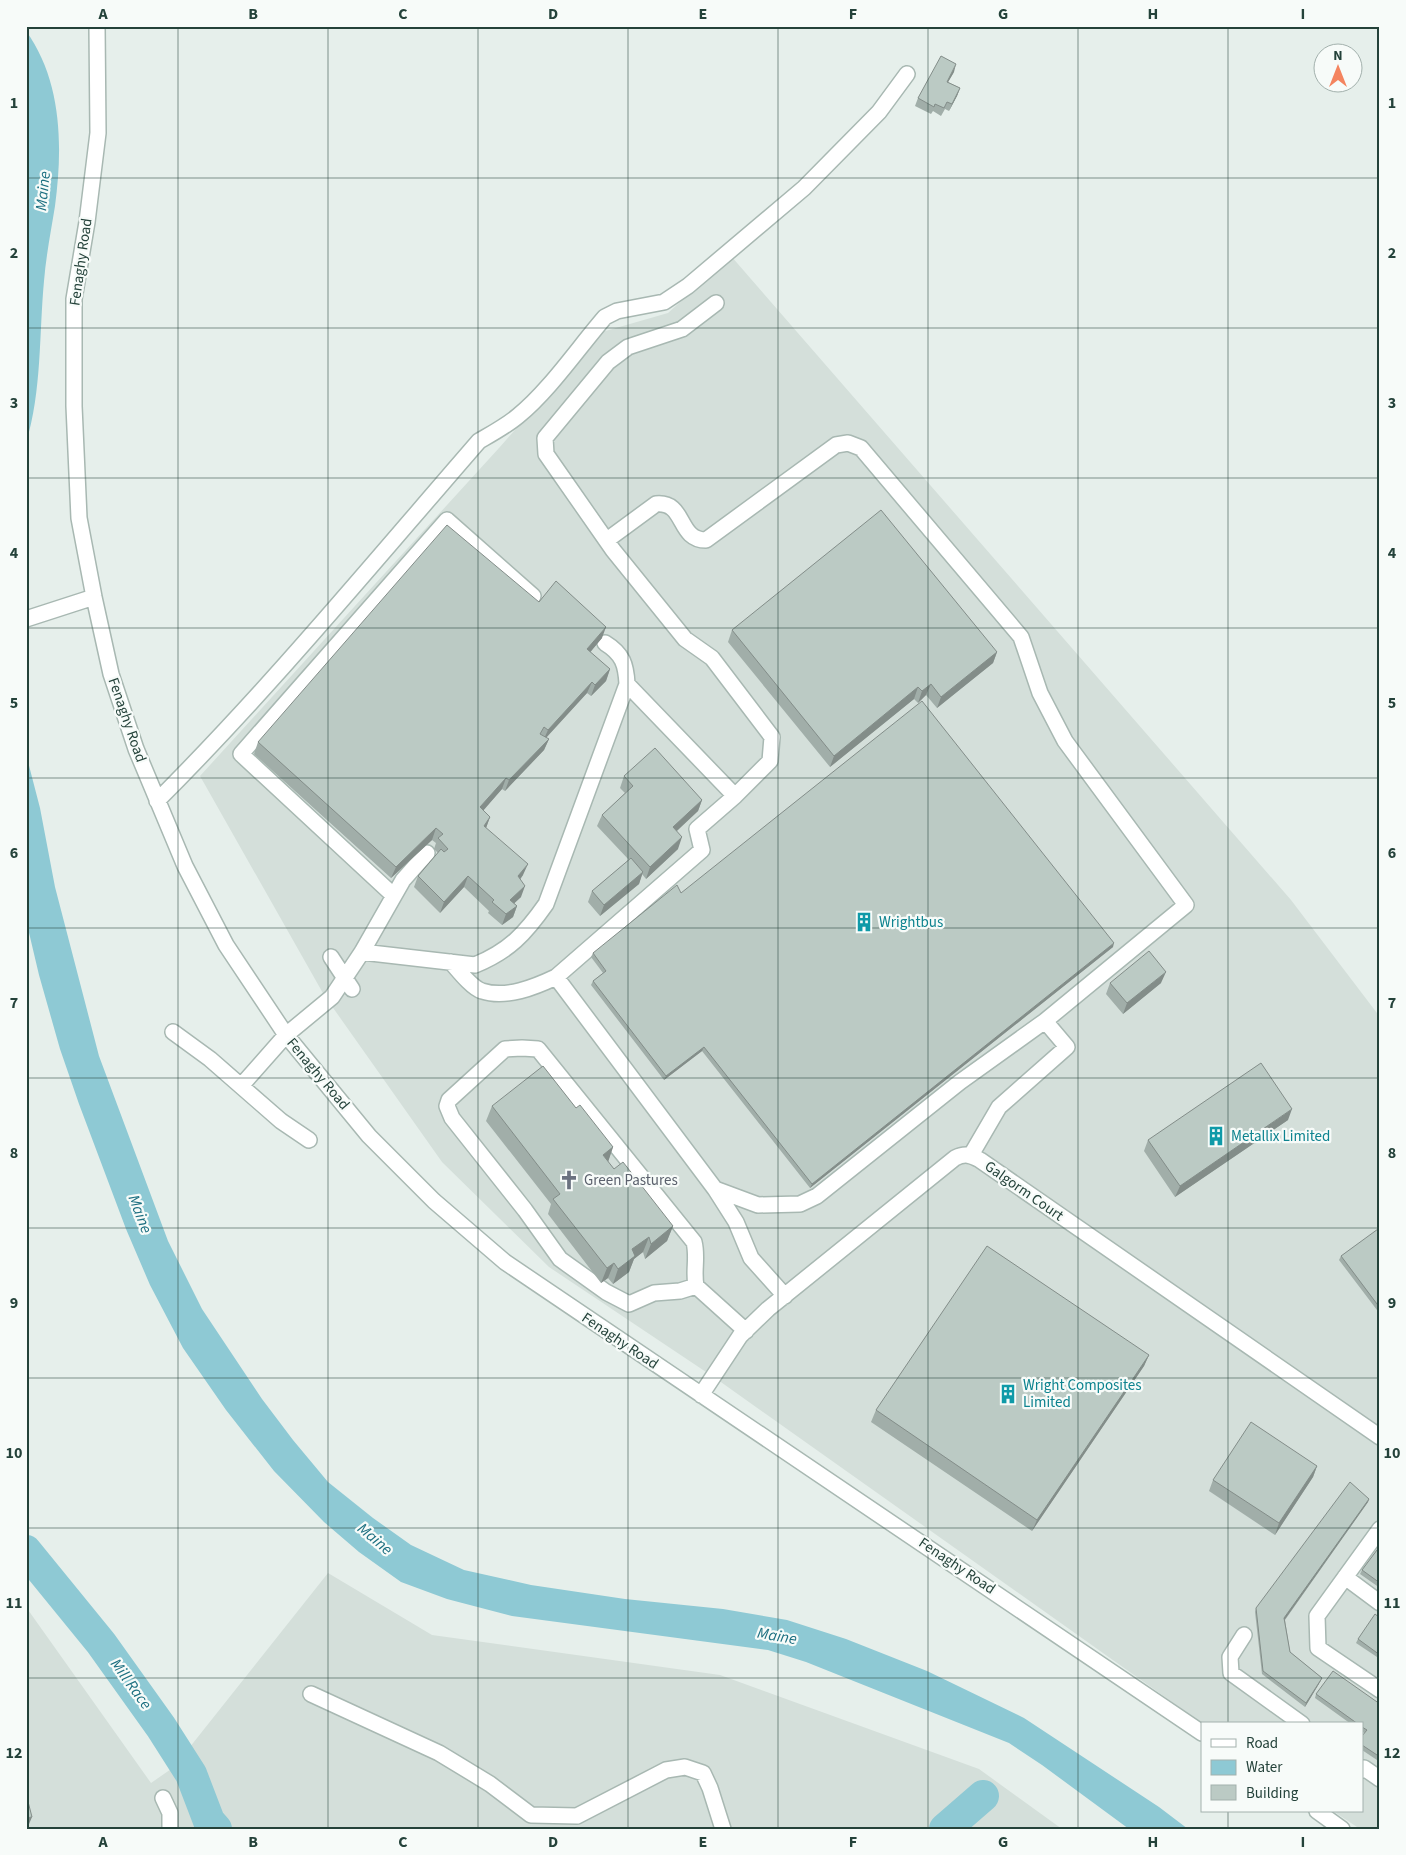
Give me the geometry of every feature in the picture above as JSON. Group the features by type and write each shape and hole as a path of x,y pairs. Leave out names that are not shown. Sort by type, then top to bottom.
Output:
{"street":[{"name":"Fenaghy Road","path":"97,26 98,133 87,222 74,299 74,406 79,518 111,674 136,749 185,866 226,944 286,1035 369,1136 434,1201 505,1262 1201,1732"},
{"path":"157,801 213,745 290,661 479,441 520,414 546,387 605,317 616,311 664,302 688,286 804,188 879,112 907,74"},
{"path":"451,962 462,975 481,991 501,993 530,989 556,977 702,850 697,829 735,796 770,761 772,737 712,658 685,639 606,540 546,454 546,438 608,362 628,347 682,329 716,303"},
{"path":"606,540 656,504 665,503 673,508 690,536 697,540 706,540 836,444 848,443 861,448 1022,637 1040,693 1065,741 1186,905 1045,1021 960,1082 816,1196 800,1204 758,1205 715,1189"},
{"path":"393,895 241,754 447,520 533,596"},
{"path":"27,619 94,597"},
{"path":"362,952 475,965 492,958 508,947 529,928 546,904 627,684 626,668 615,649 606,643"},
{"path":"627,684 735,796"},
{"path":"241,1086 286,1035 348,983 362,952 393,895 403,880 427,853"},
{"path":"331,957 348,983"},
{"path":"556,977 715,1189 736,1222 751,1258 785,1296"},
{"path":"971,1155 999,1107 1067,1047 1045,1021"},
{"path":"173,1032 210,1059 280,1121 309,1140"},
{"path":"696,1286 680,1291 654,1293 630,1304 606,1292 560,1259 525,1210 452,1118 447,1106 449,1100 505,1049 522,1048 538,1050 694,1242 696,1251 694,1276 696,1286 746,1331"},
{"name":"Galgorm Court","path":"700,1395 724,1359 746,1331 785,1296 955,1158 961,1155 971,1155 1380,1437"},
{"path":"1380,1529 1317,1616 1318,1648 1380,1690"},
{"path":"1345,1577 1380,1602"},
{"path":"1244,1635 1230,1657 1231,1673 1299,1722"},
{"path":"311,1694 439,1753 490,1784 531,1815 577,1816 666,1770 685,1767 703,1773 710,1788 723,1829"},
{"path":"1364,1769 1380,1779"},
{"path":"163,1798 170,1813 170,1829"},
{"path":"1325,1813 1342,1829"}],"shaded area":[{"path":"731,256 1291,900 1380,1017 1380,1829 1360,1829 1334,1812 1364,1812 1364,1722 1201,1723 718,1380 549,1267 442,1162 324,995 200,776 499,448 602,332 668,313"},
{"path":"328,1573 432,1635 720,1675 979,1769 1062,1829 26,1829 26,1607 151,1783 174,1767"}],"water":[{"name":"Maine","path":"26,31 38,50 47,71 53,93 59,137 59,160 58,183 42,301 35,403 26,443"},
{"name":"Maine","path":"26,754 40,808 55,887 99,1056 168,1241 202,1309 262,1399 328,1482 411,1545 464,1570 531,1585 625,1599 723,1609 787,1620 846,1639 927,1671 1024,1718 1159,1807 1188,1829 1129,1829 1009,1743 806,1662 768,1650 512,1616 447,1599 401,1582 359,1552 324,1522 274,1471 226,1410 183,1348 150,1285 126,1229 60,1049 26,920"}],"building":[{"path":"941,56 956,64 947,82 960,88 952,104 947,102 944,108 935,104 934,107 918,98"},
{"path":"881,510 997,652 941,697 931,684 922,691 918,687 834,756 732,630"},
{"path":"447,525 539,602 556,581 606,627 587,649 610,669 595,685 592,682 548,730 544,727 540,734 549,739 509,780 506,778 480,807 490,817 484,826 528,864 518,876 525,886 510,900 517,906 506,914 468,876 444,902 418,876 441,849 444,852 448,849 438,838 443,834 436,828 396,867 258,742"},
{"name":"Wrightbus","path":"922,701 1114,943 812,1184 704,1047 666,1076 593,981 606,971 593,953 677,885 681,893"},
{"path":"655,748 702,800 673,827 682,837 650,867 602,815 633,786 624,776"},
{"path":"631,858 643,872 604,905 592,891"},
{"path":"1149,951 1166,972 1127,1003 1110,983"},
{"name":"Metallix Limited","path":"1261,1063 1292,1109 1180,1186 1148,1140"},
{"name":"Green Pastures","path":"543,1066 576,1108 580,1105 613,1147 603,1155 614,1169 623,1162 673,1226 651,1244 649,1237 632,1249 635,1256 618,1269 614,1263 607,1268 553,1199 560,1194 492,1106"},
{"path":"1378,1229 1380,1232 1380,1308 1341,1256"},
{"name":"Wright Composites Limited","path":"987,1246 1149,1355 1037,1520 876,1410"},
{"path":"1251,1422 1317,1466 1279,1523 1213,1480"},
{"path":"1350,1482 1369,1499 1284,1618 1290,1652 1322,1678 1306,1703 1263,1671 1256,1608"},
{"path":"1380,1546 1380,1583 1362,1570"},
{"path":"1375,1614 1380,1618 1380,1655 1358,1639"},
{"path":"1333,1671 1380,1704 1380,1757 1364,1746 1364,1734 1367,1730 1364,1728 1364,1722 1355,1722 1316,1694"},
{"path":"26,1794 32,1817 26,1818"}],"waterway":[{"name":"Mill Race","path":"26,1551 101,1643 161,1727 191,1774 209,1821 216,1829"},
{"name":"Mill Race","path":"945,1829 983,1796"}],"place":[{"name":"Wrightbus","path":"864,922"},
{"name":"Metallix Limited","path":"1216,1136"},
{"name":"Green Pastures","path":"569,1180"},
{"name":"Wright Composites Limited","path":"1008,1394"}]}
